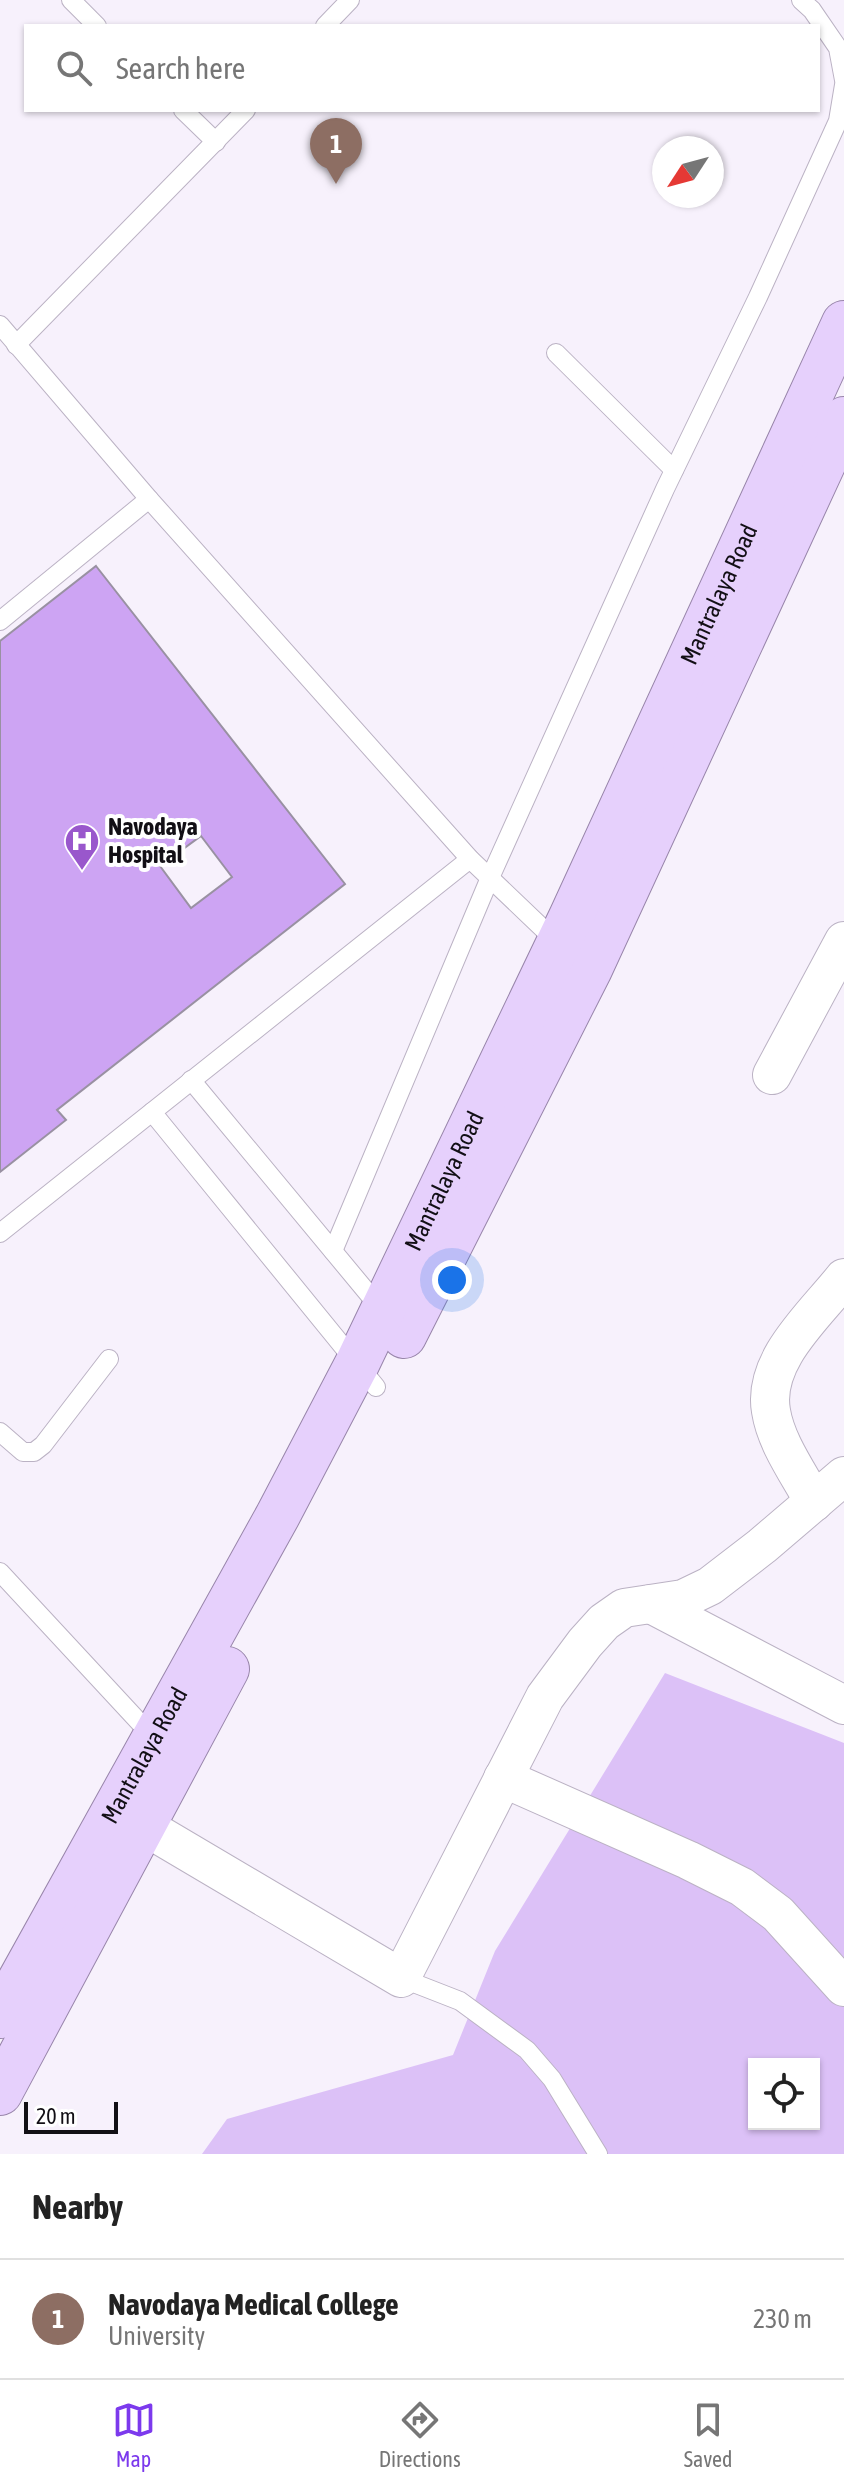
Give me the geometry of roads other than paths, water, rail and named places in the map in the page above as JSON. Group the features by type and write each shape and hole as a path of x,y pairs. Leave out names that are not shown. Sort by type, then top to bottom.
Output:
{"highway":[{"name":"Mantralaya Road","path":"574,956 844,323"},
{"name":"Mantralaya Road","path":"0,2016 167,1750 366,1376 844,419"},
{"name":"Mantralaya Road","path":"0,2093 144,1826 167,1750"}],"street":[{"path":"772,1075 844,941"},
{"path":"814,1502 779,1435 771,1412 770,1388 783,1353 844,1278"},
{"path":"144,1826 401,1978 545,1697 585,1643 604,1622 624,1608 683,1599 710,1586 844,1476"},
{"path":"651,1604 844,1705"},
{"path":"503,1778 742,1887 778,1914 844,1987"}],"lane":[{"path":"71,0 95,24"},
{"path":"327,24 350,0"},
{"path":"333,1251 489,880 674,470 758,297 838,121 844,83 838,48 812,10 801,0"},
{"path":"185,112 216,142"},
{"path":"16,345 244,112"},
{"path":"0,325 149,499 489,880 574,956"},
{"path":"556,353 674,470"},
{"path":"0,621 149,499"},
{"path":"0,1233 470,859"},
{"path":"191,1080 393,1324"},
{"path":"152,1112 366,1376"},
{"path":"0,1432 23,1452 34,1452 43,1445 109,1359"},
{"path":"0,1572 167,1750"},
{"path":"401,1978 460,2001 527,2050 552,2079 598,2154"}],"place":[{"name":"Navodaya Medical College","path":"336,184"},
{"name":"Navodaya Hospital","path":"82,872"}]}
